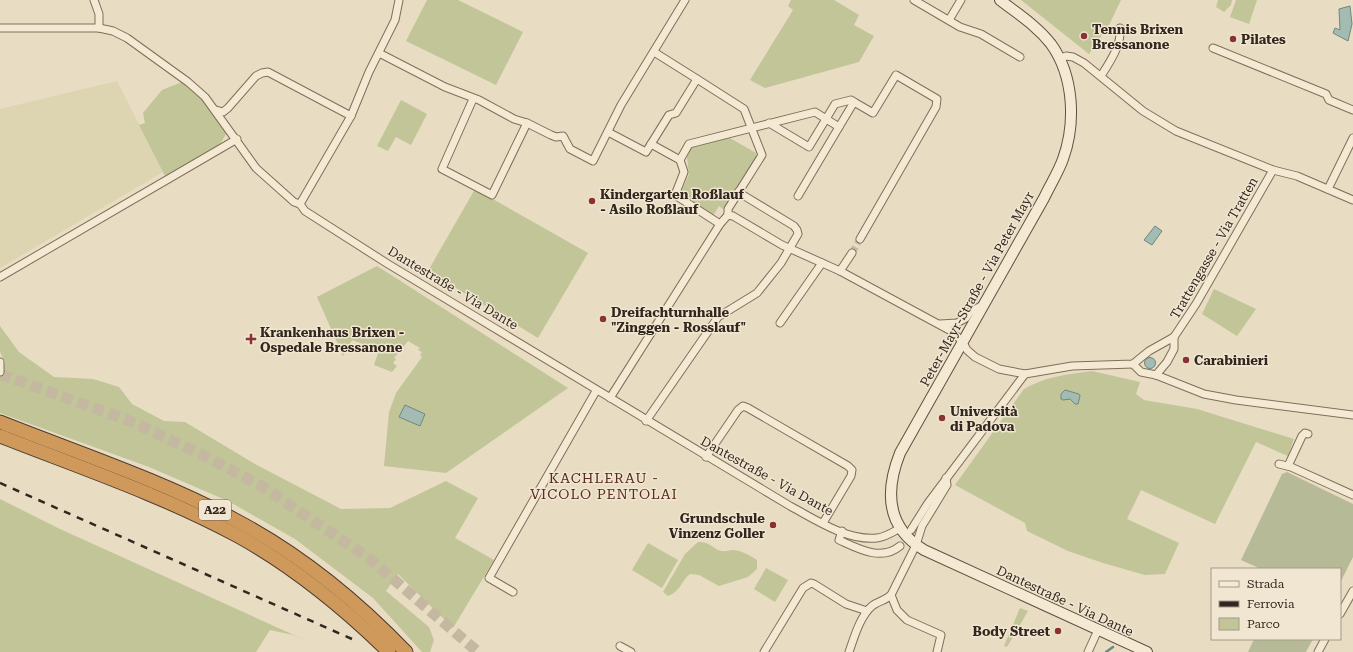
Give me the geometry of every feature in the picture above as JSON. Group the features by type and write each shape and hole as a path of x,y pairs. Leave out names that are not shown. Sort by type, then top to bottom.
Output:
{"highway":[{"name":"A22","path":"0,422 164,488 237,521 291,554 338,588 404,650"},
{"name":"A22","path":"0,436 206,520 269,555 323,593 349,614 389,652"}],"main road":[{"name":"Peter-Mayr-Straße - Via Peter Mayr","path":"900,528 893,512 891,485 895,466 900,453 1044,198 1064,155 1069,132 1070,103 1068,83 1060,59 1051,45 1038,30 1000,0"},
{"name":"Dantestraße - Via Dante","path":"900,528 916,545 1147,652"}],"street":[{"path":"94,0 99,14 99,28"},
{"path":"300,204 351,116 369,72 395,20 399,0"},
{"path":"379,53 473,99 479,100 514,119 527,123 550,135 556,137 563,136 570,149 593,161 621,105 654,47 685,0"},
{"path":"914,0 960,27 981,34 1020,57"},
{"path":"949,20 961,0"},
{"name":"Dantestraße - Via Dante","path":"0,28 99,28 113,31 127,38 188,82 205,97 237,139 256,168 269,181 294,202 300,204 305,211 388,264 646,421 790,506 823,523 862,537 878,538 890,534 900,528"},
{"path":"1101,76 1112,59 1121,35 1120,28"},
{"path":"610,398 720,224 728,215 728,209 762,155 744,109 697,80 654,47"},
{"path":"1213,48 1326,94 1329,100 1353,110"},
{"path":"1060,59 1066,56 1073,57 1101,76 1142,111 1166,126 1232,154 1273,170 1297,176 1353,200"},
{"path":"216,110 223,112 256,76 268,72 351,116"},
{"path":"768,123 810,147 835,104 851,100 873,113 896,75 937,99 936,107 860,239"},
{"path":"608,132 646,152 669,115 676,113 697,80"},
{"path":"473,99 442,169 492,195 527,123"},
{"path":"798,196 854,102"},
{"path":"680,160 689,144 815,112 839,127"},
{"path":"1328,189 1353,138"},
{"path":"0,277 237,139"},
{"path":"651,144 680,160 684,172 675,195 720,224"},
{"name":"Trattengasse - Via Tratten","path":"1133,364 1149,351 1174,337 1196,304 1273,170"},
{"path":"646,421 718,317 757,293 781,263 798,234 797,230 738,192"},
{"path":"728,215 733,216 789,248 840,271 939,324 951,331 962,341 967,350 975,357 999,369 1025,374 1072,366 1133,364 1141,372 1156,375 1164,380 1210,395 1236,400 1353,415"},
{"path":"840,271 852,253"},
{"path":"780,323 822,263"},
{"path":"939,324 957,323 966,318 970,312 982,306"},
{"name":"Trattengasse - Via Tratten","path":"1156,375 1167,362 1174,349 1174,337"},
{"path":"0,362 0,372"},
{"path":"911,530 946,478 1025,374"},
{"path":"513,592 489,578 596,390"},
{"path":"706,457 738,410 743,406 748,408 848,466 852,470 851,476 823,523"},
{"path":"1288,466 1302,436 1305,433 1308,434"},
{"path":"1279,464 1288,466 1353,495"},
{"path":"848,652 867,611 874,605 885,601 891,595 916,545 922,526 947,485 946,478"},
{"path":"842,531 839,540 872,552 890,552 900,546"},
{"path":"764,652 803,588 811,583 818,585 846,604 867,611"},
{"path":"1341,612 1353,591"},
{"path":"891,595 897,610 906,620 941,635 936,652"},
{"path":"1088,652 1098,630"},
{"path":"1318,652 1324,640"},
{"path":"620,646 631,652"}],"shaded area":[{"path":"117,81 163,172 0,268 0,109"}],"green space":[{"path":"427,0 458,0 523,32 496,85 406,41"},
{"path":"791,0 834,0 859,15 854,25 874,36 859,62 765,88 750,80 793,10 788,6"},
{"name":"Tennis Brixen Bressanone","path":"1021,0 1121,0 1110,23 1089,54"},
{"path":"1218,0 1232,0 1231,5 1224,12 1216,7"},
{"path":"1236,0 1257,0 1249,24 1230,17"},
{"path":"182,82 202,99 214,112 226,134 220,144 165,176 139,125 145,123 143,113 162,90"},
{"path":"401,100 427,114 411,145 396,137 388,151 377,146"},
{"path":"728,137 756,153 756,157 723,209 719,206 713,216 680,195 689,174 687,157 693,145"},
{"path":"475,189 588,253 538,338 428,271"},
{"path":"377,266 568,388 446,473 384,466 389,412 396,393 422,357 420,355 422,352 418,350 420,348 408,341 394,358 396,359 393,363 397,366 392,372 374,365 379,350 352,340 343,356 317,297"},
{"path":"1214,289 1256,309 1237,336 1202,314"},
{"path":"0,326 19,352 54,377 93,379 119,387 132,404 164,421 185,422 255,464 341,509 390,508 446,481 478,498 455,538 494,560 453,628 398,574 386,591 429,627 434,640 430,652 422,652 373,598 295,539 228,501 149,467 0,413 0,380 5,362 0,352"},
{"path":"1092,371 1140,382 1136,394 1144,400 1197,409 1294,439 1288,456 1256,442 1215,524 1141,490 1127,519 1179,543 1165,574 1145,575 1068,551 1027,531 1025,523 955,485 1024,389 1048,379"},
{"path":"1287,472 1353,504 1353,557 1341,581 1341,568 1259,568 1241,560 1282,474"},
{"path":"0,499 60,529 307,641 293,635 270,630 256,652 0,652"},
{"path":"698,542 706,543 721,551 736,550 745,554 757,560 757,569 748,577 719,586 699,575 690,574 675,592 668,596 663,592 685,554"},
{"path":"648,543 678,560 662,588 632,570"},
{"path":"766,568 788,580 775,602 754,589"},
{"path":"1020,608 1028,611 1007,647 1004,646"},
{"path":"1254,640 1312,640 1306,652 1248,652"}],"water":[{"path":"1350,6 1352,24 1348,41 1333,33 1335,28 1340,30 1339,9"},
{"path":"1155,226 1162,231 1152,245 1144,240"},
{"path":"1150,357 1154,359 1156,363 1154,367 1150,369 1146,367 1144,363 1146,359"},
{"path":"1065,390 1079,394 1078,404 1075,404 1070,399 1061,399 1061,394"},
{"path":"405,405 425,414 420,426 399,417"}],"waterway":[{"path":"1106,652 1113,647"}],"tunnel":[{"path":"852,253 860,239"},
{"path":"0,374 130,421 203,455 263,487 370,559 478,652"}],"railway":[{"path":"0,483 352,639"}],"place":[{"name":"Tennis Brixen Bressanone","path":"1084,36"},
{"name":"Pilates","path":"1233,39"},
{"name":"Kindergarten Roßlauf - Asilo Roßlauf","path":"592,201"},
{"name":"Dreifachturnhalle \"Zinggen - Rosslauf\"","path":"603,319"},
{"name":"Krankenhaus Brixen - Ospedale Bressanone","path":"251,339"},
{"name":"Carabinieri","path":"1186,360"},
{"name":"Università di Padova","path":"942,418"},
{"name":"Grundschule Vinzenz Goller","path":"773,525"},
{"name":"Body Street","path":"1058,631"}],"district":[{"name":"KACHLERAU - VICOLO PENTOLAI","path":"604,486"}]}
